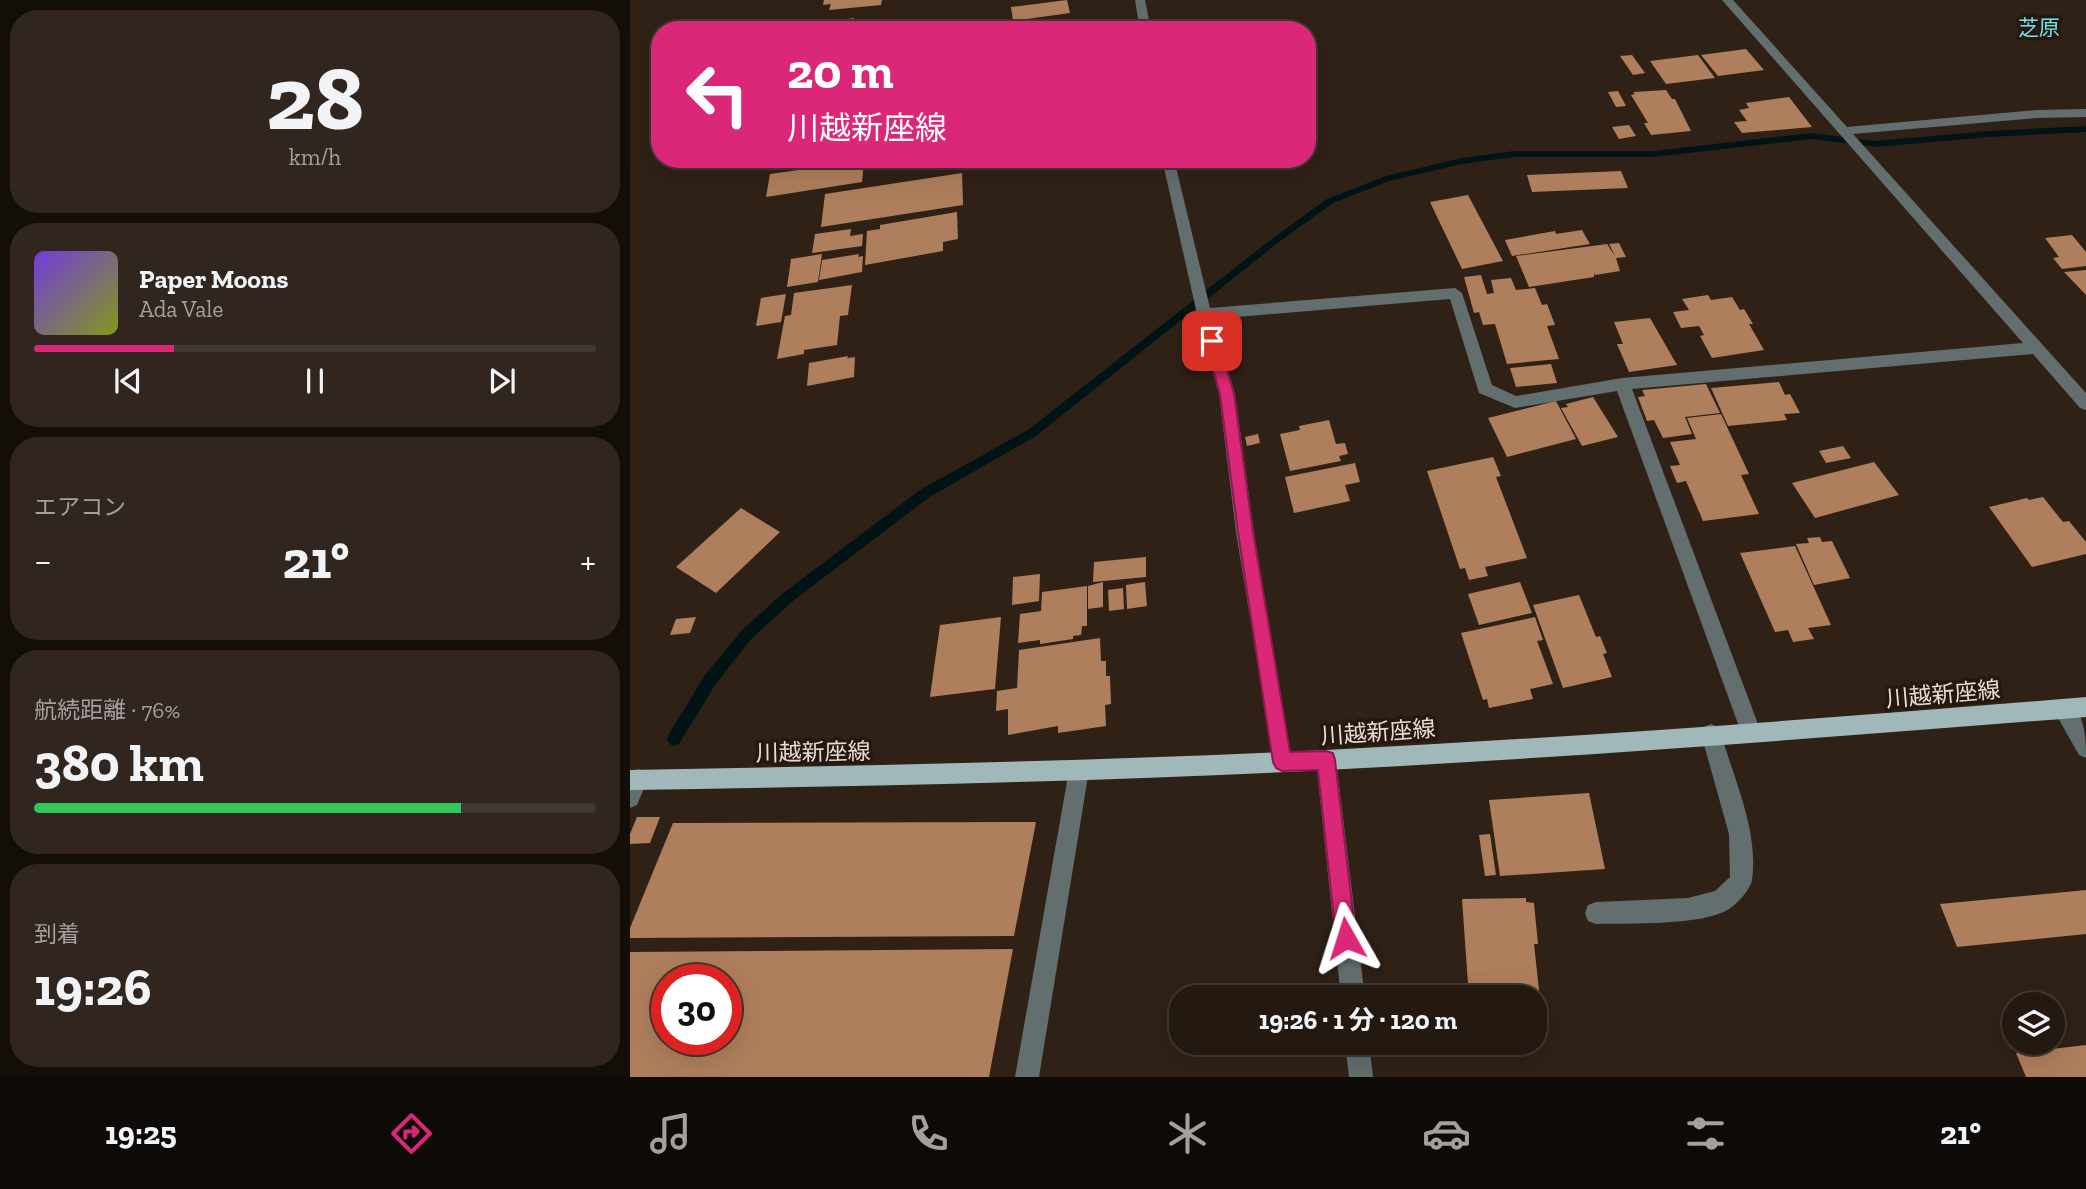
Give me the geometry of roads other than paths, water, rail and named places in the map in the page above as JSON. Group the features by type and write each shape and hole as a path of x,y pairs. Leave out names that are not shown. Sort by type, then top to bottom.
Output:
{"main road":[{"name":"川越新座線","path":"633,786 1326,760 1829,728 2086,707"}],"street":[{"path":"1140,0 1144,21"},
{"path":"1727,0 2086,404"},
{"path":"1844,131 2037,114 2086,113"},
{"path":"1170,168 1203,314 1227,394 1245,532 1282,762"},
{"path":"1203,314 1455,293 1485,390 1515,402 1622,384 2036,348"},
{"path":"1622,384 1751,732"},
{"path":"2063,709 2086,748"},
{"path":"1596,913 1688,909 1721,901 1741,881 1740,834 1712,734"},
{"path":"1326,760 1352,985"},
{"path":"1027,1077 1079,770"},
{"path":"1358,1055 1361,1077"}],"waterway":[{"path":"674,739 710,680 747,634 788,597 924,494 1032,433 1276,240 1330,201 1386,179 1462,161 1514,154 1653,154 1811,136 1876,144 2086,129"}],"district":[{"name":"芝原","path":"2039,27"}]}
